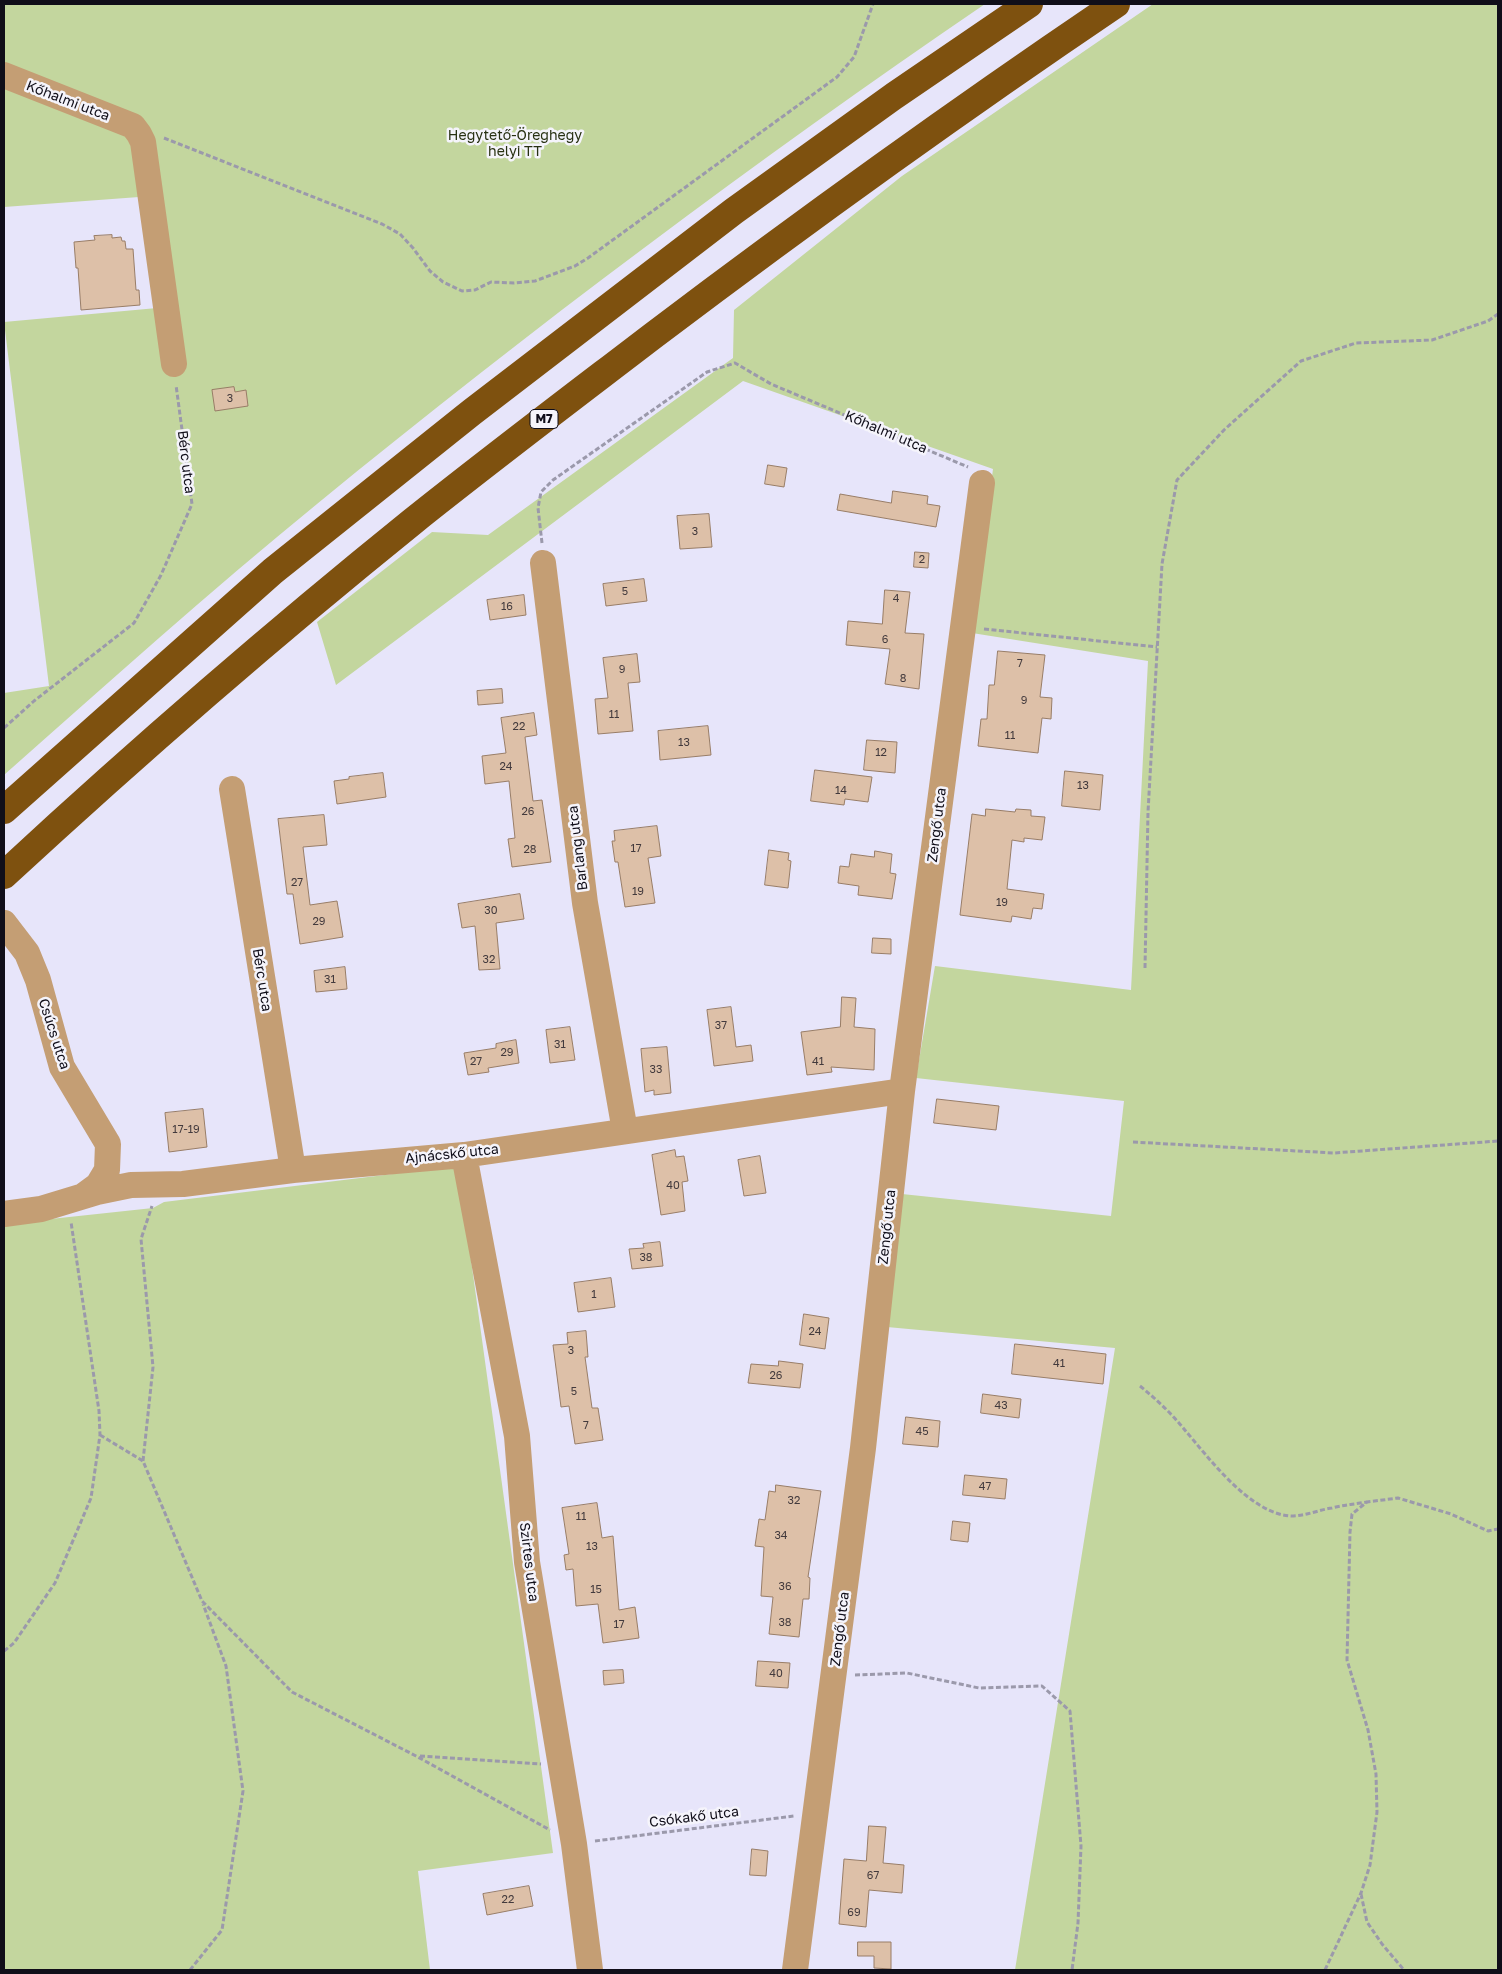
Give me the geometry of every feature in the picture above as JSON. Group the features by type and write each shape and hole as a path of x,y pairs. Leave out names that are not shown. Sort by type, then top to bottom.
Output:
{"highway":[{"path":"4,810 273,572 472,412 734,211 894,96 1029,4"},
{"name":"M7","path":"4,875 190,708 404,529 509,446 770,247 922,137 1116,4"}],"street":[{"name":"Kőhalmi utca","path":"4,75 133,126"},
{"path":"133,126 143,142 174,364"},
{"name":"Zengő utca","path":"795,1970 817,1813 863,1448 902,1091 982,483"},
{"name":"Barlang utca","path":"543,563 585,902 626,1131"},
{"name":"Bérc utca","path":"232,789 293,1170"},
{"name":"Csúcs utca","path":"5,924 28,953 38,980 62,1067 108,1144 122,1162 137,1174 159,1184"},
{"name":"Ajnácskő utca","path":"4,1214 41,1209 131,1185 183,1184 293,1170 464,1155 902,1091"},
{"path":"76,1199 98,1185 107,1170 108,1144"},
{"name":"Szirtes utca","path":"464,1155 517,1436 528,1562 574,1844 590,1970"}],"path":[{"path":"133,126 382,224 400,234 430,271 453,288 470,292 491,282 514,283 535,281 575,266 588,258 837,77 854,57 873,4"},
{"path":"1488,321 1498,314"},
{"path":"1145,968 1148,812 1162,564 1177,480 1224,430 1301,361 1356,343 1432,340 1498,318"},
{"name":"Kőhalmi utca","path":"543,563 538,508 541,492 553,480 707,372 735,363 771,384 971,468 980,476 982,483"},
{"name":"Bérc utca","path":"4,728 34,701 134,624 161,575 192,504 174,364"},
{"path":"963,627 1157,647"},
{"path":"1133,1142 1334,1153 1498,1141"},
{"path":"159,1184 141,1239 153,1367 143,1461 202,1601 226,1666 243,1791 222,1930 190,1970"},
{"path":"4,1651 14,1643 55,1583 91,1498 100,1435 99,1411 76,1199"},
{"path":"1140,1386 1162,1404 1206,1457 1236,1487 1266,1510 1289,1516 1306,1515 1331,1508 1398,1498 1450,1514 1488,1530 1498,1529"},
{"path":"100,1435 143,1461"},
{"path":"1325,1970 1361,1893 1370,1865 1377,1812 1376,1774 1368,1730 1347,1660 1352,1514 1367,1502"},
{"path":"202,1601 292,1692 416,1756 574,1844"},
{"path":"834,1676 907,1673 979,1688 1042,1686 1070,1711 1081,1846 1078,1924 1072,1970"},
{"path":"416,1756 561,1765"},
{"name":"Csókakő utca","path":"574,1844 817,1813"},
{"path":"1361,1893 1367,1922 1382,1944 1404,1970"}],"green space":[{"name":"Hegytető-Öreghegy helyi TT","path":"4,4 985,4 899,63 645,247 398,438 237,570 4,775 4,693 49,686 4,322 157,308 139,197 4,207"},
{"path":"1153,4 1498,4 1498,1970 1015,1970 1115,1348 887,1327 902,1194 1111,1216 1124,1101 916,1078 935,966 1131,990 1148,661 972,633 993,469 743,381 336,685 317,622 432,532 488,535 733,358 734,310 902,176"},
{"path":"458,1166 553,1853 418,1871 430,1970 4,1970 4,1224 153,1208 164,1202"}],"building":[{"path":"112,235 112,238 121,237 122,241 125,241 126,249 133,249 136,290 139,290 140,305 81,310 74,242 95,240 94,236"},
{"path":"234,387 235,392 246,390 248,406 215,411 212,390"},
{"path":"768,465 787,468 784,487 765,484"},
{"path":"893,491 928,496 927,504 940,506 936,527 837,510 840,494 891,503"},
{"path":"709,514 712,547 680,549 677,516"},
{"path":"915,552 929,553 928,568 914,567"},
{"path":"644,579 647,601 606,606 603,584"},
{"path":"885,590 910,592 905,633 924,634 919,689 885,684 890,649 846,645 848,621 882,624"},
{"path":"524,595 526,615 490,620 487,600"},
{"path":"998,651 1045,655 1040,697 1052,698 1051,719 1042,718 1038,753 978,746 981,719 987,719 989,685 994,685"},
{"path":"637,654 640,682 628,683 633,731 598,734 595,699 608,698 603,658"},
{"path":"502,689 503,703 478,705 477,691"},
{"path":"534,713 537,735 525,737 533,801 542,800 551,862 512,867 508,839 515,838 509,781 485,784 482,756 506,753 501,718"},
{"path":"708,726 711,755 660,760 658,731"},
{"path":"867,740 897,742 895,773 864,770"},
{"path":"815,770 872,777 868,802 845,799 844,805 811,801"},
{"path":"1065,771 1103,775 1100,810 1062,806"},
{"path":"383,773 386,797 337,804 334,781 349,779 349,777"},
{"path":"986,809 1015,812 1016,809 1031,810 1031,816 1045,817 1042,840 1024,838 1024,842 1012,840 1007,889 1044,894 1042,909 1033,908 1031,919 1012,916 1011,922 960,915 972,814 985,816"},
{"path":"324,815 327,845 303,847 310,905 337,901 343,937 300,944 293,894 287,894 278,819"},
{"path":"657,826 661,856 648,858 655,903 625,907 618,862 615,862 612,841 615,841 614,831"},
{"path":"769,850 789,853 788,860 791,861 788,888 765,885"},
{"path":"875,851 892,854 890,873 896,874 892,899 858,895 859,886 838,883 840,866 849,867 851,854 874,857"},
{"path":"520,894 524,919 496,923 500,969 479,970 475,926 462,928 458,904"},
{"path":"873,938 891,939 891,954 872,953"},
{"path":"345,967 347,989 316,992 314,971"},
{"path":"842,997 856,998 854,1027 875,1029 874,1070 831,1067 832,1072 807,1075 801,1032 840,1027"},
{"path":"731,1007 736,1047 751,1045 753,1061 714,1066 707,1010"},
{"path":"570,1027 575,1060 550,1063 546,1030"},
{"path":"516,1040 519,1063 488,1068 489,1072 468,1075 464,1053 496,1048 496,1044"},
{"path":"667,1047 671,1093 654,1095 654,1090 645,1092 641,1049"},
{"path":"937,1099 999,1106 996,1130 934,1123"},
{"path":"203,1109 207,1147 169,1152 165,1113"},
{"path":"675,1150 676,1157 684,1156 688,1181 682,1182 685,1211 661,1215 652,1155"},
{"path":"760,1156 766,1193 744,1196 738,1160"},
{"path":"660,1242 663,1266 632,1269 629,1249 644,1248 643,1244"},
{"path":"611,1278 615,1307 578,1312 574,1283"},
{"path":"804,1314 829,1318 825,1349 800,1345"},
{"path":"586,1331 588,1357 585,1357 592,1408 598,1408 603,1440 575,1444 569,1406 561,1407 553,1345 568,1344 567,1333"},
{"path":"1015,1344 1106,1354 1103,1384 1012,1374"},
{"path":"779,1361 803,1364 800,1388 748,1383 751,1364 778,1366"},
{"path":"983,1394 1021,1399 1019,1418 981,1413"},
{"path":"906,1417 940,1421 938,1447 903,1444"},
{"path":"965,1475 1007,1479 1005,1499 963,1495"},
{"path":"776,1485 821,1491 808,1577 810,1578 809,1599 803,1599 799,1637 769,1634 773,1597 761,1596 764,1547 755,1546 759,1519 765,1520 769,1491 775,1492"},
{"path":"597,1503 602,1538 613,1536 619,1610 635,1607 639,1638 603,1643 598,1604 576,1606 573,1569 566,1570 564,1555 569,1554 562,1508"},
{"path":"953,1521 970,1523 968,1542 951,1540"},
{"path":"758,1661 790,1663 788,1688 756,1686"},
{"path":"623,1670 624,1683 604,1685 603,1671"},
{"path":"869,1826 886,1827 883,1863 904,1865 902,1893 869,1890 866,1927 839,1924 844,1859 866,1861"},
{"path":"752,1849 768,1851 766,1876 750,1875"},
{"path":"529,1886 533,1906 487,1915 483,1894"},
{"path":"858,1942 891,1942 891,1969 874,1968 874,1956 858,1956"}]}
